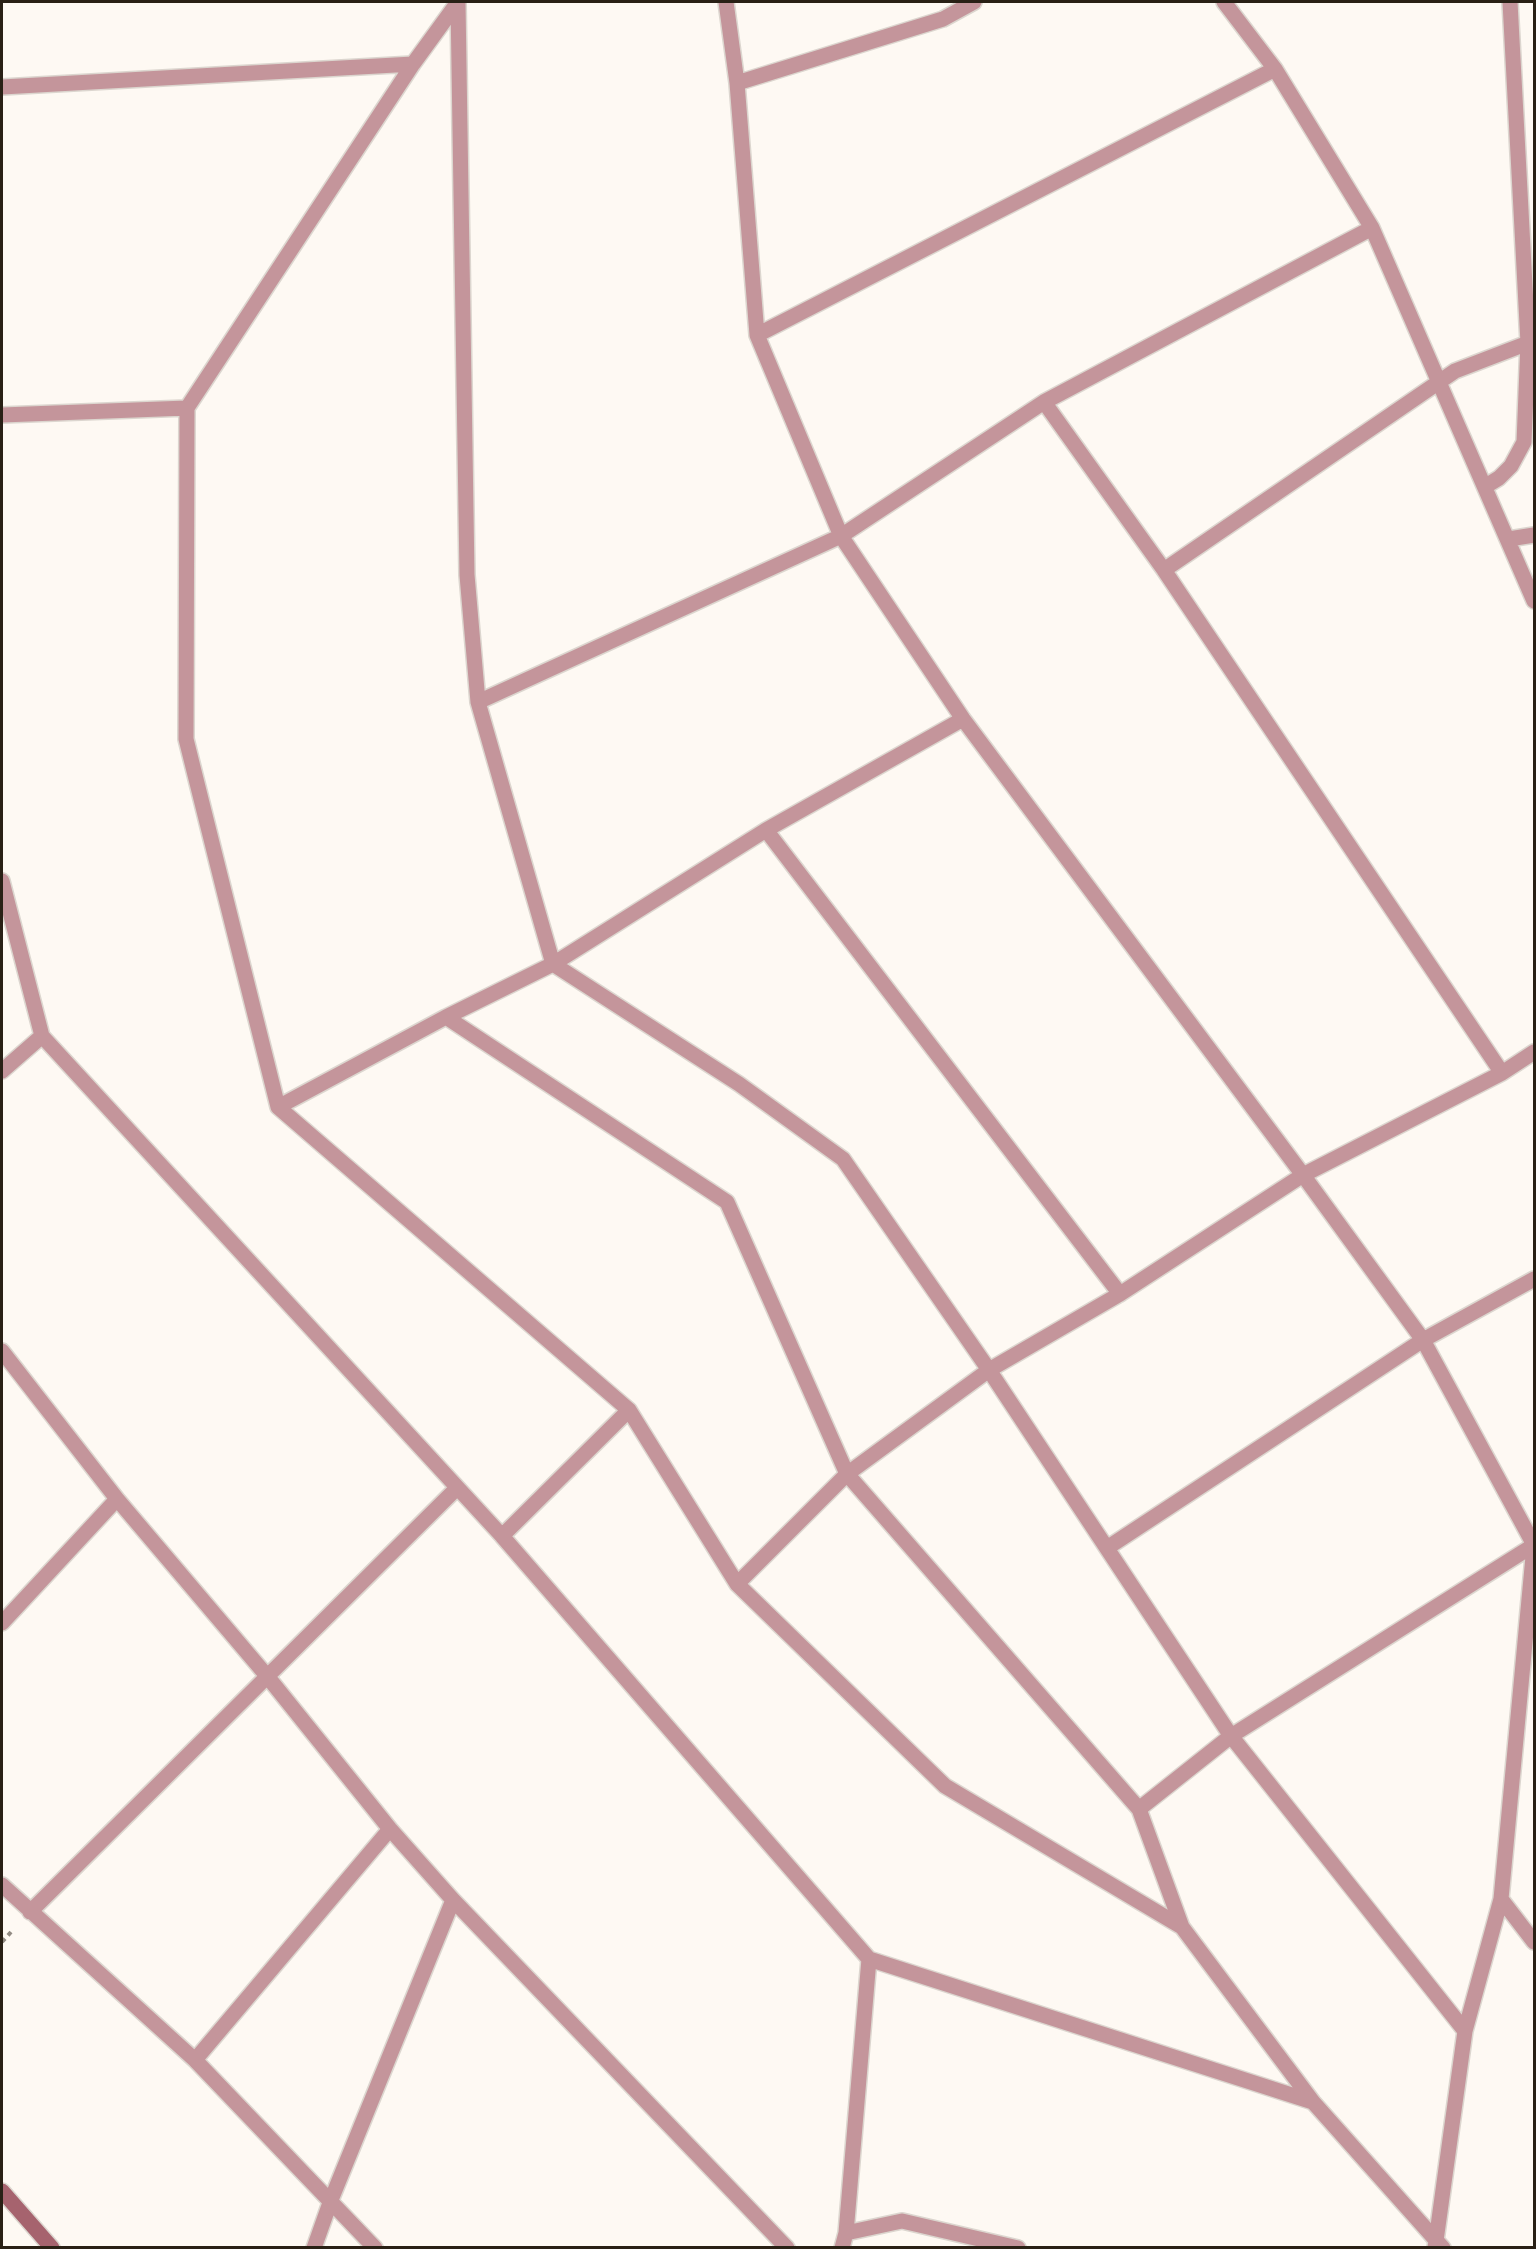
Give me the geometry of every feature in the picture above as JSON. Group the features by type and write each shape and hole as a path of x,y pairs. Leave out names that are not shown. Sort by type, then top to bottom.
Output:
{"main road":[{"path":"2,2191 52,2247"}],"street":[{"path":"458,2 413,64 188,408 186,739 278,1107 629,1410 737,1584 945,1786 1182,1927"},
{"path":"458,2 467,575 478,702 553,964 739,1084 843,1159 989,1370 1231,1736 1465,2031"},
{"path":"726,2 737,83 758,335 841,536 963,719 1304,1175 1423,1340 1534,1545 1501,1899 1465,2031 1439,2245"},
{"path":"737,83 943,19 974,2"},
{"path":"1224,2 1275,69 1372,228 1534,601"},
{"path":"1486,486 1499,478 1511,466 1524,442 1528,342 1510,2"},
{"path":"2,87 413,64"},
{"path":"758,335 1275,69"},
{"path":"478,702 841,536 1044,402 1372,228"},
{"path":"1164,570 1455,371 1528,342"},
{"path":"1044,402 1164,570 1502,1072"},
{"path":"2,415 188,408"},
{"path":"1509,539 1534,535"},
{"path":"278,1107 446,1017 553,964 766,830 963,719"},
{"path":"766,830 1120,1294"},
{"path":"2,882 42,1036 502,1536 869,1959 1314,2102"},
{"path":"446,1017 727,1202 847,1474 1139,1809 1182,1927 1314,2102 1439,2245"},
{"path":"2,1071 42,1036"},
{"path":"737,1584 847,1474 989,1370 1120,1294 1304,1175 1502,1072 1534,1052"},
{"path":"1107,1548 1423,1340 1534,1279"},
{"path":"2,1351 117,1499 267,1676 390,1829 453,1900 787,2247"},
{"path":"502,1536 629,1410"},
{"path":"30,1912 457,1488"},
{"path":"2,1623 117,1499"},
{"path":"1139,1809 1231,1736 1534,1545"},
{"path":"195,2060 390,1829"},
{"path":"2,1885 195,2060 375,2247"},
{"path":"1501,1899 1534,1942"},
{"path":"314,2247 453,1900"},
{"path":"869,1959 844,2240 902,2221 1018,2247"}]}
